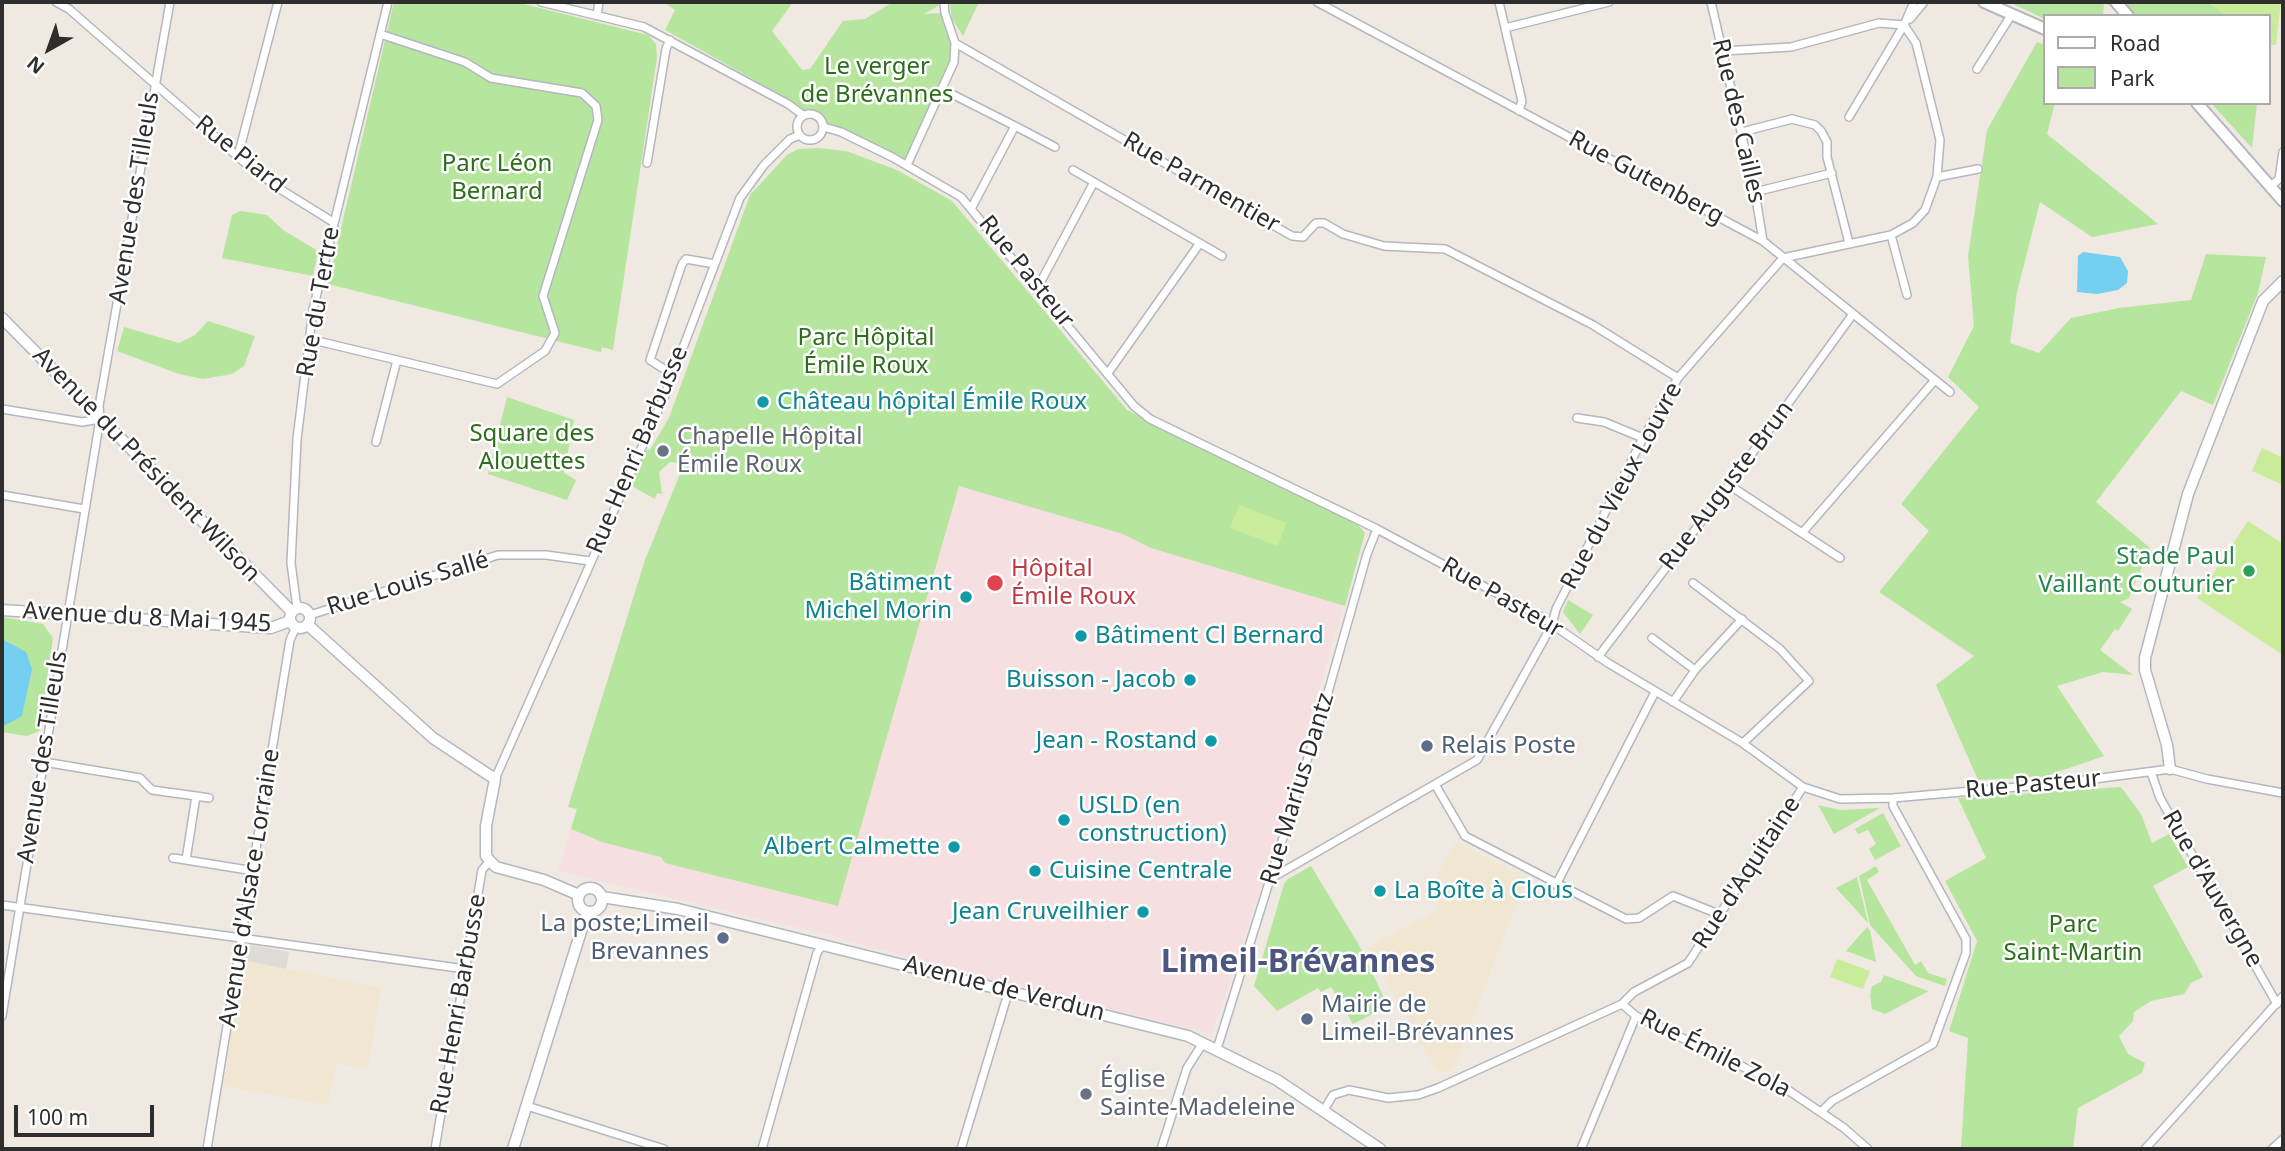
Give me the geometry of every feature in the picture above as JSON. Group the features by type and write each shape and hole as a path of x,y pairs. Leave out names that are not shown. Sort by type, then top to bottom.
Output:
{"main road":[{"path":"1984,2 2044,29"},
{"path":"2199,105 2283,201"}],"street":[{"name":"Rue Piard","path":"56,2 69,9 238,156 280,189 333,222"},
{"name":"Avenue des Tilleuls","path":"2,1016 100,419 99,406 170,2"},
{"path":"238,156 278,2"},
{"name":"Rue du Tertre","path":"294,617 291,563 298,439 309,340 333,222 388,2"},
{"path":"541,2 644,27 788,104 803,115"},
{"path":"597,15 599,2"},
{"path":"907,165 954,62 955,43 944,13 944,2"},
{"name":"Rue Gutenberg","path":"1317,2 1763,241 1950,392"},
{"path":"1499,2 1522,101 1519,111"},
{"path":"1505,28 1607,2"},
{"name":"Rue des Cailles","path":"1711,2 1742,132 1763,241"},
{"path":"1849,117 1905,24 1914,2"},
{"path":"1905,24 1924,2"},
{"path":"1977,69 2012,14"},
{"path":"1723,51 1791,47 1879,23 1905,24"},
{"path":"1783,258 1891,235 1920,216 1933,194 1940,140 1916,43 1905,24"},
{"path":"309,340 497,384 545,351 555,333 543,296 598,120 596,106 582,93 491,78 465,62 380,34"},
{"path":"647,163 666,49 670,40"},
{"name":"Rue Parmentier","path":"955,43 1292,236 1303,237 1316,223 1324,223 1343,234 1384,246 1445,249 1593,324 1678,378"},
{"path":"942,89 1055,147"},
{"path":"811,113 819,116 824,127 820,136 812,140 800,135 797,127 803,115 811,113"},
{"path":"1742,132 1791,119 1815,125 1827,142 1849,243"},
{"path":"972,206 1015,126"},
{"name":"Rue Pasteur","path":"824,127 841,132 907,165 949,188 972,206 1134,406 1150,419 1377,529 1552,625 1598,657 1743,743 1803,787 1840,799 1893,798 2170,769 2283,793"},
{"name":"Rue Henri Barbusse","path":"495,779 673,376 740,198 750,181 790,139 800,135"},
{"path":"2270,186 2278,179 2283,152"},
{"path":"1937,177 1978,169"},
{"path":"1073,170 1222,256"},
{"path":"1755,192 1832,173"},
{"path":"1038,287 1094,182"},
{"path":"1891,235 1907,295"},
{"path":"1108,373 1200,243"},
{"name":"Rue du Vieux Louvre","path":"1270,879 1466,769 1486,748 1552,625 1556,609 1643,438 1678,378 1783,258"},
{"path":"673,376 650,360 682,264 686,259 715,264"},
{"path":"2170,769 2167,745 2145,670 2145,658 2192,482 2263,301 2283,281"},
{"name":"Rue Auguste Brun","path":"1598,657 1729,485 1853,314"},
{"name":"Avenue du Président Wilson","path":"2,318 294,617 307,609 309,620 433,738 495,779"},
{"path":"376,442 397,360"},
{"path":"1802,533 1935,380"},
{"path":"2,410 82,422 100,419"},
{"path":"1577,418 1604,422 1643,438"},
{"path":"1729,485 1840,558"},
{"path":"2,495 84,509"},
{"name":"Rue Marius Dantz","path":"1217,1049 1325,703 1363,565 1377,529"},
{"name":"Rue Louis Sallé","path":"309,620 498,555 546,555 590,561"},
{"path":"1693,583 1780,649 1809,681 1743,743"},
{"name":"Avenue du 8 Mai 1945","path":"2,610 66,617 271,628 294,617 309,620"},
{"name":"Avenue d'Alsace Lorraine","path":"207,1149 294,617"},
{"path":"1673,702 1695,670 1742,619"},
{"path":"1652,638 1695,670"},
{"path":"1556,885 1655,692"},
{"path":"44,762 140,778 152,790 209,798"},
{"name":"Rue d'Auvergne","path":"2151,772 2160,798 2277,1004"},
{"path":"495,779 486,827 485,856 496,867 544,880 579,895"},
{"path":"1436,786 1465,836 1626,919 1639,918 1673,896 1721,915"},
{"name":"Rue d'Aquitaine","path":"1622,1004 1634,992 1688,963 1803,787"},
{"path":"186,860 196,796"},
{"path":"1821,1112 1832,1101 1933,1044 1968,946 1893,806 1893,798"},
{"path":"173,858 254,871"},
{"name":"Rue Henri Barbusse","path":"435,1149 482,870 490,861"},
{"path":"592,888 602,897 599,909 587,912 579,906 579,895 584,889 592,888"},
{"name":"Avenue de Verdun","path":"602,897 678,909 1188,1036 1277,1080 1380,1149"},
{"path":"2,905 465,969"},
{"path":"513,1149 587,912"},
{"path":"762,1149 817,953 823,944"},
{"path":"961,1149 1009,990"},
{"path":"2145,1149 2283,996"},
{"name":"Rue Émile Zola","path":"1324,1110 1333,1095 1349,1090 1388,1098 1438,1088 1622,1004 1636,1016 1779,1084 1821,1112 1868,1149"},
{"path":"1581,1149 1636,1016"},
{"path":"1161,1149 1187,1068 1203,1043"},
{"path":"527,1106 664,1149"},
{"path":"2272,1149 2283,1139"}],"shaded area":[{"name":"Hôpital Émile Roux","path":"798,149 846,151 897,170 952,201 1127,410 1358,525 1365,533 1262,884 1211,1036 1201,1031 1008,984 821,933 558,871 577,810 568,807 645,560 682,470 680,463 669,462 650,450 669,417 750,195 787,155"},
{"path":"1456,841 1526,879 1453,1070 1438,1073 1367,948 1438,909 1437,875"},
{"path":"252,945 289,952 286,969 244,960 244,950"},
{"path":"244,960 381,988 368,1069 336,1064 328,1105 223,1086"}],"green space":[{"name":"Parc Léon Bernard","path":"394,2 516,2 648,35 656,44 657,58 613,350 602,347 601,352 328,284"},
{"name":"Le verger de Brévannes","path":"663,2 793,2 772,31 802,70 810,69 843,21 865,19 893,2 939,2 938,6 924,14 945,13 954,62 907,165 824,127 788,104 790,100 665,30 675,10"},
{"path":"950,2 979,2 963,36 952,19"},
{"path":"2009,2 2208,2 2224,14 2125,14 2104,3 2103,14 2044,14 2044,19"},
{"path":"2208,2 2281,2 2276,45 2271,45 2271,14 2224,14"},
{"path":"2037,42 2044,45 2044,105 2054,105 2047,134 2158,224 2092,237 2040,202 2017,292 2010,343 2039,353 2071,318 2119,308 2191,300 2206,254 2266,257 2258,293 2213,405 2181,391 2096,502 2150,548 2129,598 2120,602 2132,609 2118,631 2115,629 2100,650 2133,675 2103,672 2057,686 2104,756 2043,777 1978,780 1936,685 1974,656 1879,592 1929,531 1901,504 1979,407 1948,377 1974,326 1968,256 1987,130"},
{"path":"2213,105 2257,105 2252,148"},
{"name":"Parc Hôpital Émile Roux","path":"798,149 846,151 897,170 952,201 1127,410 1358,525 1365,533 1345,606 1151,548 1123,534 959,486 838,906 665,863 661,857 602,842 571,829 577,809 568,807 645,560 682,469 680,463 670,462 659,472 662,494 657,493 655,499 628,484 646,450 650,450 669,418 750,195 787,155"},
{"path":"240,211 267,215 283,230 318,251 313,276 222,258 232,215"},
{"path":"208,321 255,336 244,366 232,374 203,379 179,374 117,351 124,327 179,343 195,335"},
{"name":"Square des Alouettes","path":"507,397 574,420 564,473 576,480 567,500 488,474"},
{"path":"2262,448 2283,458 2283,485 2252,471"},
{"path":"1239,505 1286,523 1278,546 1230,528"},
{"name":"Stade Paul Vaillant Couturier","path":"2248,521 2283,544 2283,655 2197,598"},
{"path":"1568,600 1593,615 1580,634 1563,612"},
{"path":"2,617 43,624 53,638 39,731 27,736 2,732"},
{"name":"Parc Saint-Martin","path":"2121,787 2141,814 2152,843 2169,834 2188,867 2153,886 2203,977 2191,983 2184,994 2151,1001 2134,1012 2133,1021 2119,1036 2128,1054 2145,1063 2142,1073 2078,1108 2073,1149 1961,1149 1968,1038 1949,1031 1977,941 1945,881 1986,858 1958,798"},
{"path":"1818,805 1840,810 1880,808 1834,834"},
{"path":"1883,813 1901,846 1875,860 1869,849 1876,844 1868,830 1858,834 1855,829"},
{"path":"1311,866 1359,945 1388,1006 1353,1024 1331,987 1321,992 1318,988 1277,1011 1254,986 1284,884"},
{"path":"1876,866 1879,872 1867,880 1915,965 1921,961 1928,973 1947,979 1945,986 1916,976 1870,925 1859,876"},
{"path":"1857,877 1868,923 1836,888"},
{"path":"1867,927 1870,930 1876,962 1846,951"},
{"path":"1837,959 1870,971 1863,989 1830,977"},
{"path":"1884,975 1929,991 1885,1014 1872,1009 1870,995 1872,986 1881,982"}],"water":[{"path":"2083,252 2120,257 2128,271 2127,283 2118,290 2097,294 2077,292 2078,256"},
{"path":"2,639 26,652 32,669 22,716 2,727"}],"place":[{"name":"Château hôpital Émile Roux","path":"763,402"},
{"name":"Chapelle Hôpital Émile Roux","path":"663,451"},
{"name":"Stade Paul Vaillant Couturier","path":"2249,571"},
{"name":"Hôpital Émile Roux","path":"995,583"},
{"name":"Bâtiment Michel Morin","path":"966,597"},
{"name":"Bâtiment Cl Bernard","path":"1081,636"},
{"name":"Buisson - Jacob","path":"1190,680"},
{"name":"Jean - Rostand","path":"1211,741"},
{"name":"Relais Poste","path":"1427,746"},
{"name":"USLD (en construction)","path":"1064,820"},
{"name":"Albert Calmette","path":"954,847"},
{"name":"Cuisine Centrale","path":"1035,871"},
{"name":"La Boîte à Clous","path":"1380,891"},
{"name":"Jean Cruveilhier","path":"1143,912"},
{"name":"La poste;Limeil Brevannes","path":"723,938"},
{"name":"Mairie de Limeil-Brévannes","path":"1307,1019"},
{"name":"Église Sainte-Madeleine","path":"1086,1094"}],"district":[{"name":"Limeil-Brévannes","path":"1298,963"}]}
